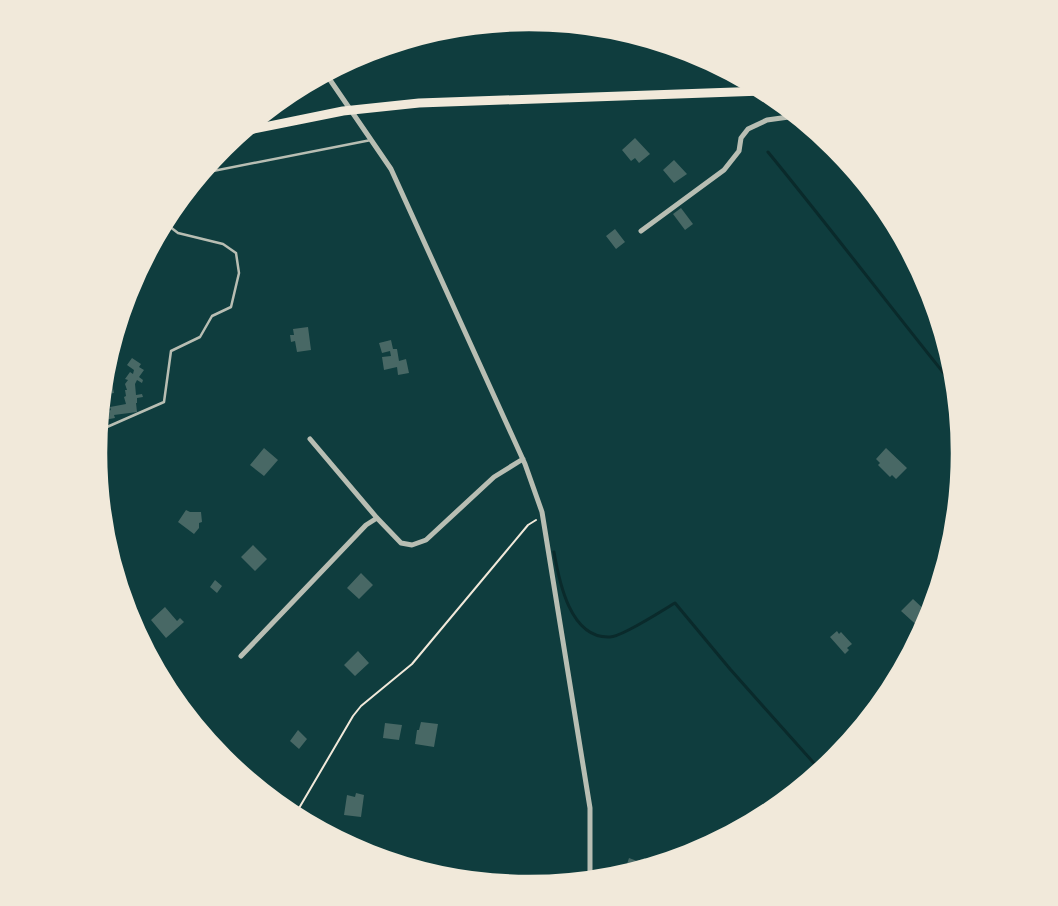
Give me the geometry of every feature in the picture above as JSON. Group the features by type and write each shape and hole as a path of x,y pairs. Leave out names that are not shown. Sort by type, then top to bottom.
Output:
{"highway":[{"path":"258,128 316,116 394,105 478,100 748,91"}],"street":[{"path":"330,80 391,169 524,459 543,517 590,808 590,871"},
{"path":"641,231 724,170 739,150 741,138 748,129 767,120 787,117"},
{"path":"310,440 401,543 412,545 426,540 494,477 524,459"},
{"path":"241,656 366,525 377,518"}],"lane":[{"path":"214,171 371,140"},
{"path":"107,426 164,402 171,351 200,337 212,316 231,307 239,272 236,253 223,244 178,233 171,228"}],"path":[{"path":"299,808 353,716 361,706 412,664 528,525 543,517"}],"building":[{"path":"635,138 650,154 639,163 635,158 631,161 622,150"},
{"path":"674,160 687,174 674,183 663,170"},
{"path":"681,208 693,224 685,230 673,214"},
{"path":"615,229 625,242 616,249 606,236"},
{"path":"308,327 311,350 297,352 295,341 291,342 290,335 294,335 293,329"},
{"path":"391,340 393,349 397,349 399,361 406,359 409,373 398,375 397,367 384,370 382,357 391,356 390,351 382,353 379,343"},
{"path":"132,358 141,364 139,367 144,370 139,377 143,380 142,383 137,380 135,384 136,395 142,394 143,397 137,398 137,412 114,415 115,418 108,419 109,411 111,410 110,407 126,404 124,397 126,396 125,390 127,390 125,384 128,380 125,379 130,372 133,374 134,370 127,365"},
{"path":"112,384 114,393 111,394"},
{"path":"264,448 278,460 264,476 250,465"},
{"path":"886,448 907,468 896,479 892,475 890,477 878,465 880,463 876,459"},
{"path":"186,510 201,512 202,522 199,523 199,528 194,534 178,522"},
{"path":"253,545 267,559 255,571 241,557"},
{"path":"361,573 373,585 359,599 347,588"},
{"path":"215,580 222,586 217,593 210,587"},
{"path":"913,599 923,608 916,624 901,611"},
{"path":"165,607 177,621 180,618 184,622 166,638 151,620"},
{"path":"837,631 839,634 841,632 852,644 847,648 849,650 845,654 830,637"},
{"path":"358,651 369,663 355,676 344,665"},
{"path":"421,722 438,724 434,747 415,744 417,730 419,730"},
{"path":"385,723 402,725 399,740 383,738"},
{"path":"298,730 307,739 299,749 290,741"},
{"path":"356,793 364,795 361,817 344,815 347,795 355,797"},
{"path":"629,858 637,861 645,858 646,860 638,862 627,865"}],"waterway":[{"path":"768,152 945,374"},
{"path":"554,552 563,592 576,619 585,629 596,635 616,636 675,603 730,669 815,764"}]}
